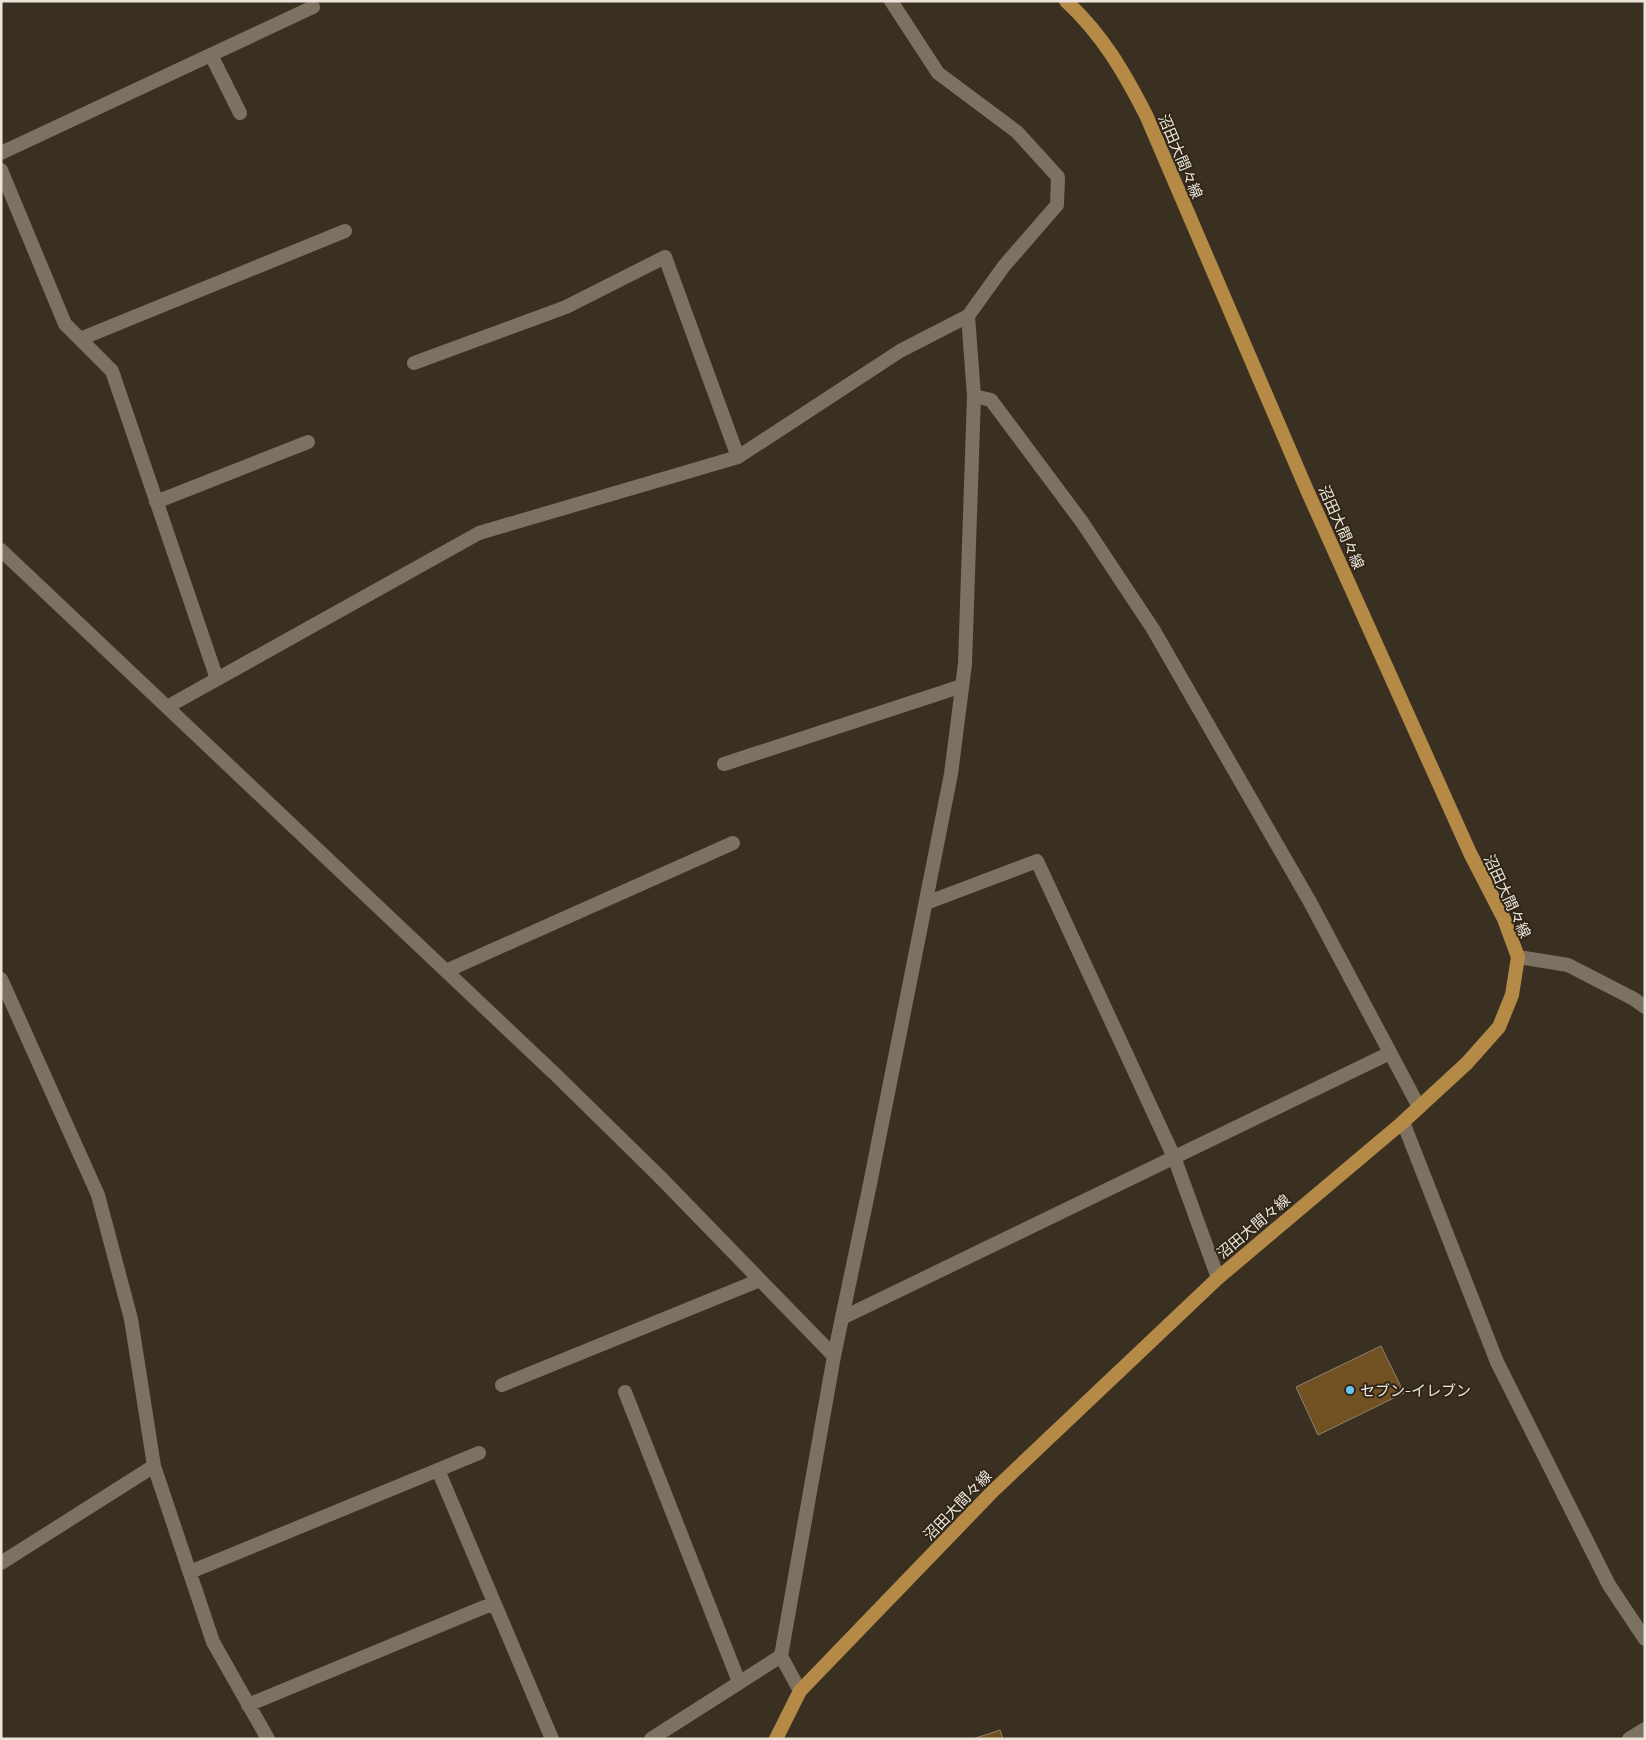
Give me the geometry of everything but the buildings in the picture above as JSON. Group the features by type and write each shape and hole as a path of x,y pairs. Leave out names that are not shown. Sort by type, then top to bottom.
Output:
{"main road":[{"name":"沼田大間々線","path":"776,1739 800,1691 993,1491 1218,1278 1403,1122 1467,1063 1499,1027 1512,995 1518,957 1504,919 1470,853 1306,488 1146,115 1119,63 1079,13 1066,1"}],"street":[{"path":"166,707 479,533 738,457 900,351 968,316 1004,266 1057,205 1058,177 1016,132 938,73 891,1"},
{"path":"1,152 312,7"},
{"path":"211,55 240,113"},
{"path":"1,170 65,324 112,371 217,679"},
{"path":"80,339 345,231"},
{"path":"414,363 566,307 665,257 738,457"},
{"path":"800,1691 782,1656 834,1356 951,774 965,664 974,396 968,316"},
{"path":"974,396 991,400 1082,522 1153,629 1310,902 1419,1106"},
{"path":"156,502 308,442"},
{"path":"1,550 446,971 652,1170 834,1356"},
{"path":"724,764 962,686"},
{"path":"446,971 733,843"},
{"path":"926,903 1037,861 1174,1158 1218,1278"},
{"path":"1518,957 1568,965 1634,999 1645,1007"},
{"path":"1,979 98,1195 130,1319 154,1466 213,1642 268,1739"},
{"path":"842,1318 1390,1053"},
{"path":"1403,1122 1497,1362 1609,1585 1645,1639"},
{"path":"502,1385 760,1280"},
{"path":"625,1392 739,1682"},
{"path":"190,1572 479,1453"},
{"path":"1,1563 154,1466"},
{"path":"438,1470 552,1739"},
{"path":"248,1705 494,1603"},
{"path":"651,1739 782,1656"},
{"path":"1629,1739 1645,1729"}],"place":[{"name":"セブン-イレブン","path":"1350,1390"}]}
